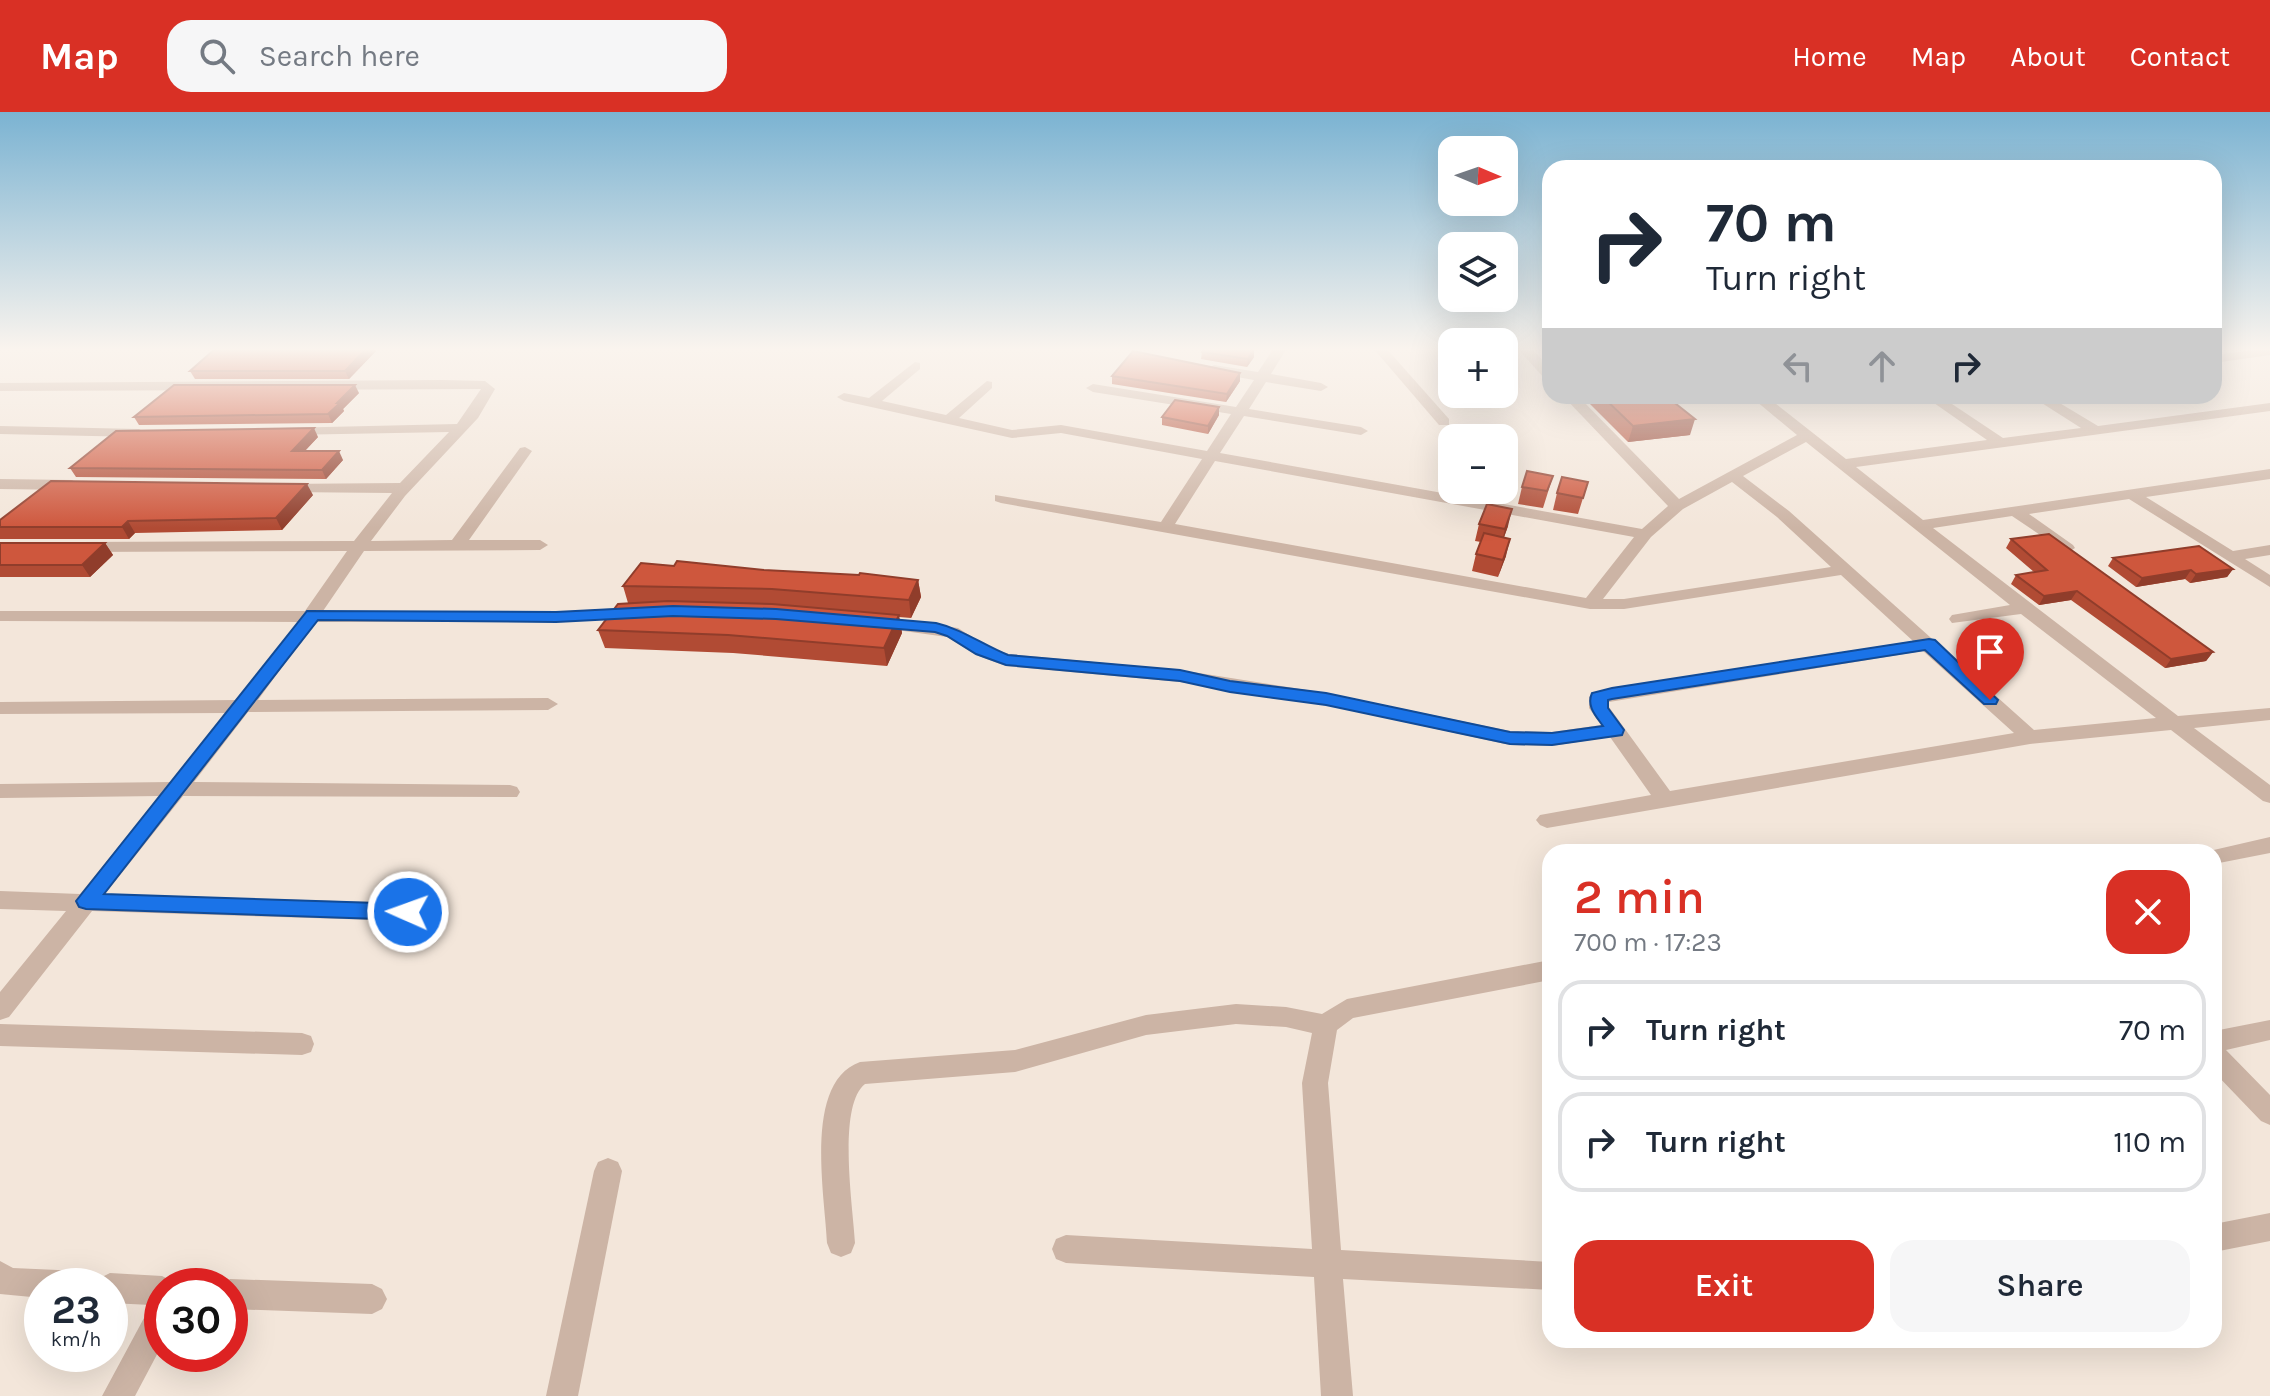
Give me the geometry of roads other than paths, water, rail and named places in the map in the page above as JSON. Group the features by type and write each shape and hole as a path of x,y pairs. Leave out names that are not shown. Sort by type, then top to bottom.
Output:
{"street":[{"path":"96,450 146,408"},
{"path":"0,1010 244,706 313,615 358,545 402,488 476,408"},
{"path":"893,408 1012,434 1061,429 1645,534"},
{"path":"948,421 962,408"},
{"path":"1211,408 1361,431"},
{"path":"1164,529 1244,408"},
{"path":"1432,408 1444,422"},
{"path":"1582,408 1677,506"},
{"path":"1772,408 2270,796"},
{"path":"1949,408 2002,444"},
{"path":"2058,408 2093,429"},
{"path":"1844,464 2263,408"},
{"path":"272,431 459,428"},
{"path":"0,430 148,432"},
{"path":"1590,604 1645,534 1677,506 1807,435"},
{"path":"458,544 525,451"},
{"path":"32,503 74,468"},
{"path":"1919,525 2270,474"},
{"path":"1733,476 1783,514 2030,737"},
{"path":"0,484 85,486"},
{"path":"259,487 402,488"},
{"path":"2131,494 2270,582"},
{"path":"1001,498 1590,604 1624,604 1843,570"},
{"path":"2015,511 2079,557"},
{"path":"62,547 540,545"},
{"path":"2229,557 2270,550"},
{"path":"1958,619 2026,608"},
{"path":"0,616 556,617 660,611"},
{"path":"861,621 944,630 1006,660 1180,676 1326,699 1510,738 1552,739 1615,730"},
{"path":"1664,798 1599,708 1599,697 1929,644"},
{"path":"0,708 548,704"},
{"path":"1547,820 2030,737 2270,714"},
{"path":"0,791 510,792"},
{"path":"2222,854 2270,845"},
{"path":"0,900 408,912"},
{"path":"1337,1396 1315,1083 1326,1025 1347,1009 1542,972"},
{"path":"841,1243 840,1095 860,1073 1015,1061 1146,1025 1236,1014 1286,1017 1326,1025"},
{"path":"2222,1040 2270,1030"},
{"path":"0,1035 302,1044"},
{"path":"2222,1063 2270,1113"},
{"path":"562,1396 608,1171"},
{"path":"2222,1236 2270,1227"},
{"path":"1066,1249 1542,1276"},
{"path":"0,1275 6,1282 24,1283"},
{"path":"248,1295 372,1299"},
{"path":"118,1396 144,1348"}]}
